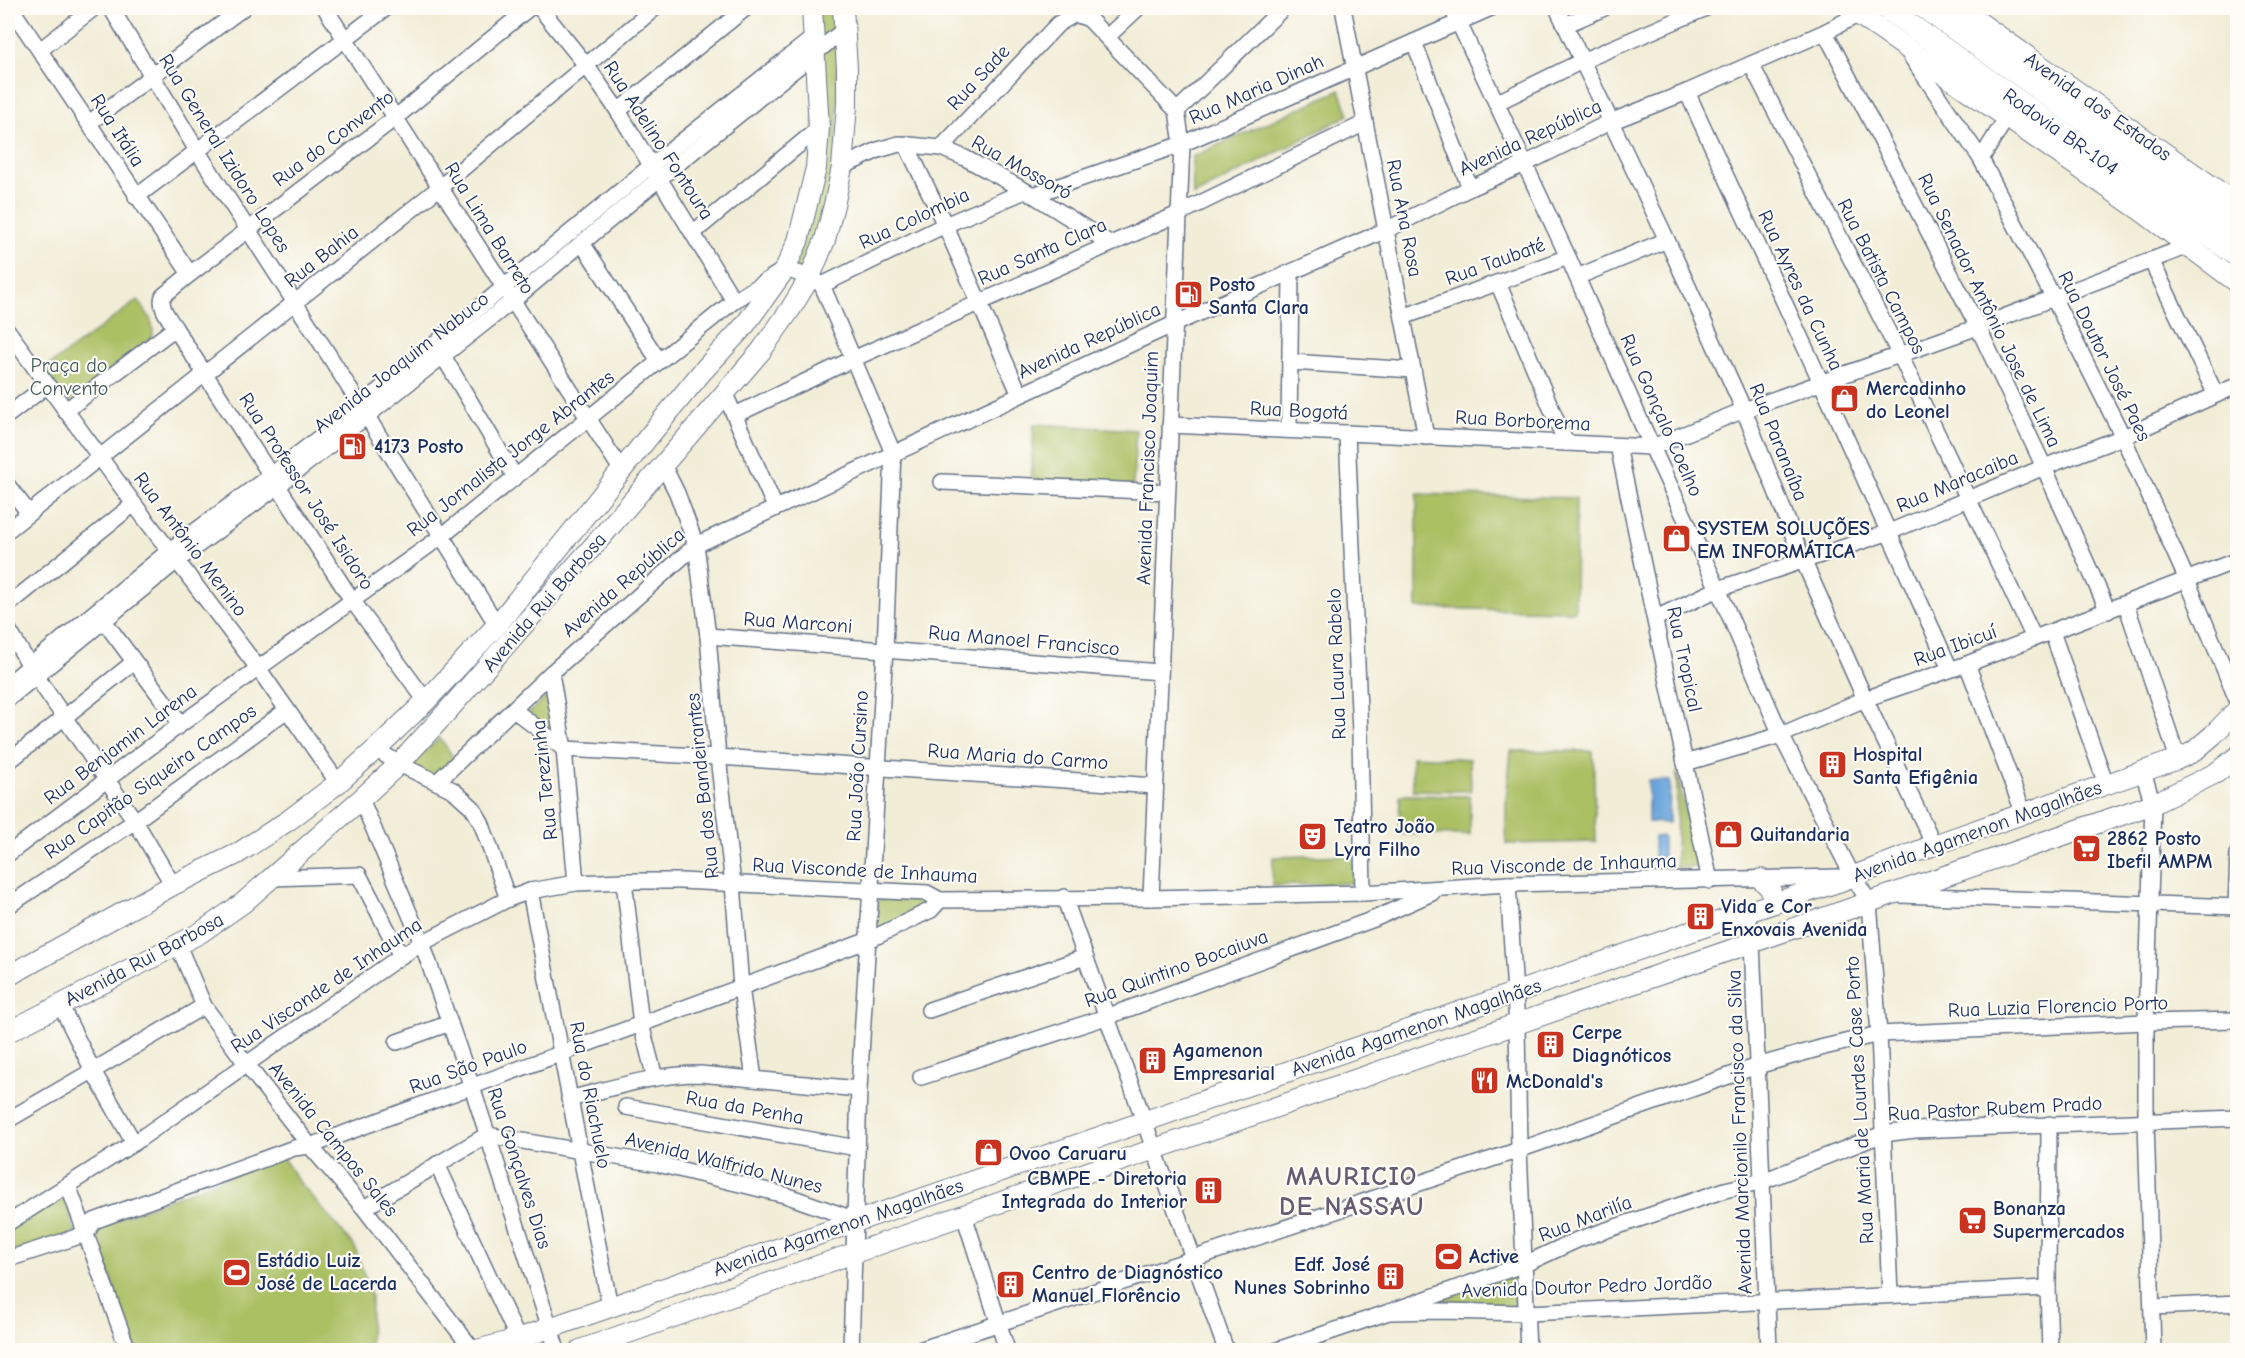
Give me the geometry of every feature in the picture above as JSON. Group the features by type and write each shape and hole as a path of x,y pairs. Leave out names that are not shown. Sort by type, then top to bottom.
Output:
{"highway":[{"name":"Rodovia BR-104","path":"1886,8 2238,256"},
{"name":"Rodovia BR-104","path":"1925,8 2238,230"},
{"path":"1941,70 1986,77"}],"main road":[{"name":"Avenida Rui Barbosa","path":"8,974 173,885 237,854 289,820 338,783 376,749 426,701 497,625 701,374 745,325 785,269 798,241 816,168 819,128 812,8"},
{"name":"Avenida Rui Barbosa","path":"8,1032 200,933 243,903 361,799 399,764 529,620 725,394 790,310 816,281 842,167 846,105 843,8"},
{"name":"Avenida dos Estados","path":"1959,8 2238,205"},
{"path":"1854,11 1941,70 2238,284"},
{"name":"Avenida Agamenon Magalhães","path":"475,1350 518,1339 856,1220 1145,1122 1853,876 2143,772 2193,752 2238,709"},
{"name":"Avenida Agamenon Magalhães","path":"580,1350 2152,804 2216,773 2238,756"},
{"path":"1761,879 1770,888 1774,903"}],"street":[{"name":"Rua Itália","path":"11,8 136,197 190,274"},
{"path":"40,50 94,8"},
{"name":"Rua General Izidoro Lopes","path":"111,8 198,152 497,625"},
{"path":"89,123 243,8"},
{"name":"Rua Lima Barreto","path":"325,8 622,471"},
{"path":"136,197 386,8"},
{"name":"Rua do Convento","path":"162,300 190,274 395,118 529,8"},
{"name":"Rua Adelino Fontoura","path":"540,8 586,65 618,111 734,301"},
{"name":"Rua Bahia","path":"8,530 439,189 655,8"},
{"path":"618,111 746,8"},
{"path":"1138,8 1107,37 1178,111 1282,8"},
{"name":"Rua Ana Rosa","path":"1343,8 1426,437"},
{"name":"Rua Gonçalo Coelho","path":"1452,8 1498,102 1718,589 1781,735 1853,876 1869,902"},
{"name":"Rua Maria Dinah","path":"1029,193 1182,144 1491,8"},
{"name":"Rua Paranaíba","path":"1557,8 1667,240 1744,410 1803,560 1934,846"},
{"path":"1565,25 1604,8"},
{"path":"1498,102 1582,61 1706,8"},
{"name":"Avenida República","path":"437,782 551,672 696,545 1174,324 1291,274 1610,122 1687,92 1825,32 1854,11"},
{"name":"Rua Sade","path":"941,148 1058,24 1075,14 1089,19 1107,37"},
{"name":"Avenida Joaquim Nabuco","path":"363,411 502,287 656,172 815,45 845,29"},
{"name":"Rua Senador Antônio Jose de Lima","path":"1825,32 1978,327 2108,611"},
{"path":"1414,42 1470,188"},
{"name":"Rua Doutor José Paes","path":"1904,45 1981,159 2053,297 2123,437 2238,702"},
{"name":"Rua Batista Campos","path":"1751,64 1900,355 2034,638"},
{"name":"Rua Ayres da Cunha","path":"1687,92 1950,669"},
{"name":"Avenida Francisco Joaquim","path":"1151,898 1182,144 1178,111"},
{"path":"1981,159 2007,117"},
{"name":"Rua Santa Clara","path":"735,415 853,359 1178,214 1365,123"},
{"path":"693,233 819,128"},
{"path":"906,144 945,225 1020,395"},
{"name":"Rua Mossoró","path":"842,167 878,150 906,144 941,148 965,158 1029,193 1111,244"},
{"name":"Avenida Joaquim Nabuco","path":"8,699 33,671 174,555 363,411 443,356 512,302 582,243 656,172"},
{"name":"Rua Colombia","path":"816,281 945,225 1029,193"},
{"path":"1577,277 1667,240"},
{"path":"582,243 660,361"},
{"path":"1652,447 1744,410 1978,327 2188,246"},
{"name":"Rua Taubaté","path":"1403,317 1568,257"},
{"path":"2151,260 2216,395"},
{"path":"785,269 816,281"},
{"name":"Rua Jornalista Jorge Abrantes","path":"258,668 442,536 734,301 785,269"},
{"path":"1289,430 1291,274"},
{"name":"Rua João Cursino","path":"816,281 853,359 893,453 885,649 857,1148 851,1350"},
{"path":"1498,283 1566,443"},
{"name":"Rua Professor José Isidoro","path":"162,300 175,328 352,600 426,701"},
{"path":"65,411 175,328"},
{"name":"Rua Antônio Menino","path":"8,331 46,386 258,668 338,783"},
{"path":"443,356 515,477"},
{"path":"1291,362 1413,369"},
{"name":"Rua Maracaiba","path":"1656,618 1718,589 1887,533 2044,467 2123,437 2238,385"},
{"path":"8,415 46,386"},
{"path":"725,394 775,507"},
{"name":"Rua Bogotá","path":"1170,425 1426,437"},
{"name":"Rua Laura Rabelo","path":"1347,433 1360,733 1363,893"},
{"name":"Rua Borborema","path":"1426,437 1652,447"},
{"name":"Rua Tropical","path":"1618,446 1710,881"},
{"name":"Rua dos Bandeirantes","path":"663,465 677,493 696,545 708,636 741,987 754,1079"},
{"path":"942,482 1167,492"},
{"path":"8,486 29,513"},
{"path":"8,605 134,504"},
{"name":"Avenida Joaquim Nabuco","path":"8,684 33,671 104,621 174,555"},
{"name":"Rua Ibicuí","path":"1685,763 1781,735 1865,699 1967,664 2238,560"},
{"path":"2126,604 2178,759"},
{"path":"104,621 181,724"},
{"path":"8,629 33,671 135,821 173,885"},
{"path":"2052,632 2106,784"},
{"name":"Rua Marconi","path":"708,636 885,649"},
{"name":"Rua Manoel Francisco","path":"885,649 1160,672"},
{"path":"8,762 134,662"},
{"path":"1967,664 2024,813"},
{"name":"Rua Benjamin Larena","path":"9,848 258,668"},
{"name":"Rua Terezinha","path":"551,672 564,749 576,883"},
{"name":"Rua Capitão Siqueira Campos","path":"8,906 135,821 287,710"},
{"path":"514,710 564,749"},
{"path":"376,749 399,764 453,790 472,807 481,822 508,899"},
{"name":"Rua Maria do Carmo","path":"564,749 1155,786"},
{"path":"2143,772 2152,804 2146,1022 2146,1121 2153,1350"},
{"name":"Rua Gonçalves Dias","path":"361,799 422,943 472,1087 557,1350"},
{"path":"1890,894 2237,907 2238,853"},
{"path":"272,878 359,875 401,956"},
{"name":"Rua Visconde de Inhauma","path":"8,1223 134,1143 401,956 508,899 530,891 576,883 624,881 927,893 940,900 1064,897 1151,898 1363,893 1508,884 1853,876"},
{"path":"624,881 641,1024 655,1078"},
{"path":"1508,884 1517,1024 1519,1150 1528,1350"},
{"name":"Rua Quintino Bocaiuva","path":"921,1077 1106,1017 1374,918 1442,889"},
{"name":"Rua do Riachuelo","path":"530,891 610,1307"},
{"path":"1064,897 1226,1350"},
{"name":"Rua São Paulo","path":"8,1259 86,1234 94,1221 294,1148 310,1146 869,940 932,910 940,900"},
{"name":"Rua Maria de Lourdes Case Porto","path":"1869,902 1879,1034 1890,1295"},
{"name":"Avenida Marcionilo Francisco da Silva","path":"1747,912 1752,942 1769,1350"},
{"name":"Avenida Campos Sales","path":"178,945 204,1006 247,1065 310,1146 364,1208 475,1350"},
{"path":"929,1010 1085,957"},
{"path":"60,1004 93,1071 134,1143"},
{"path":"8,1120 204,1006"},
{"name":"Rua Luzia Florencio Porto","path":"919,1350 1519,1150 1758,1066 1824,1047 1879,1034 2238,1020"},
{"path":"397,1041 450,1023"},
{"path":"569,1099 655,1078 700,1074 860,1089"},
{"name":"Rua da Penha","path":"626,1107 857,1148"},
{"name":"Rua Pastor Rubem Prado","path":"1763,1181 1883,1134 1915,1130 2238,1118"},
{"path":"2049,1124 2050,1350"},
{"path":"364,1208 487,1135"},
{"name":"Avenida Walfrido Nunes","path":"487,1135 627,1158 774,1192 816,1204 856,1220"},
{"path":"437,1164 518,1339"},
{"name":"Rua Marilía","path":"1389,1312 1525,1264 1577,1240 1725,1190 1763,1181"},
{"path":"68,1185 128,1350"},
{"path":"964,1215 1007,1350"},
{"name":"Avenida Doutor Pedro Jordão","path":"1277,1350 1389,1312 1528,1312 2048,1288"},
{"path":"2153,1307 2238,1304"}],"green space":[{"path":"814,8 835,8 837,30 817,44"},
{"path":"836,42 838,89 834,160 823,229 807,273 790,266 807,222 819,54"},
{"path":"1340,90 1349,115 1193,196 1192,157"},
{"name":"Praça do Convento","path":"138,300 153,327 152,338 69,403 39,373"},
{"path":"1034,424 1136,430 1133,486 1031,480"},
{"path":"1417,494 1576,498 1575,611 1417,608"},
{"path":"552,692 558,742 528,713"},
{"path":"440,738 455,760 437,776 407,768"},
{"path":"1511,751 1593,751 1596,842 1506,844 1506,800"},
{"path":"1412,756 1470,759 1471,791 1413,790"},
{"path":"1677,772 1697,867 1676,868"},
{"path":"1400,795 1470,796 1470,835 1399,834"},
{"path":"1353,855 1354,883 1272,886 1273,857"},
{"path":"878,900 930,901 939,912 932,918 885,933 874,931"},
{"name":"Estádio Luiz José de Lacerda","path":"282,1156 296,1178 355,1247 371,1296 370,1350 136,1350 93,1228"},
{"path":"64,1197 76,1234 8,1255 8,1228"},
{"path":"1524,1266 1525,1310 1417,1307"}],"water":[{"path":"1648,780 1670,781 1669,823 1648,822"},
{"path":"1663,836 1663,857 1654,857 1654,837"}],"place":[{"name":"Posto Santa Clara","path":"1188,295"},
{"name":"Mercadinho do Leonel","path":"1845,399"},
{"name":"4173 Posto","path":"353,446"},
{"name":"SYSTEM SOLUÇÕES EM INFORMÁTICA","path":"1676,539"},
{"name":"Hospital Santa Efigênia","path":"1832,765"},
{"name":"Quitandaria","path":"1729,834"},
{"name":"Teatro João Lyra Filho","path":"1313,837"},
{"name":"2862 Posto Ibefil AMPM","path":"2086,849"},
{"name":"Vida e Cor Enxovais Avenida","path":"1700,917"},
{"name":"Cerpe Diagnóticos","path":"1551,1044"},
{"name":"Agamenon Empresarial","path":"1152,1061"},
{"name":"McDonald's","path":"1485,1081"},
{"name":"Ovoo Caruaru","path":"988,1153"},
{"name":"CBMPE - Diretoria Integrada do Interior","path":"1208,1190"},
{"name":"Bonanza Supermercados","path":"1972,1220"},
{"name":"Active","path":"1448,1256"},
{"name":"Estádio Luiz José de Lacerda","path":"236,1272"},
{"name":"Edf. José Nunes Sobrinho","path":"1391,1276"},
{"name":"Centro de Diagnóstico Manuel Florêncio","path":"1011,1284"}],"district":[{"name":"MAURICIO DE NASSAU","path":"1352,1191"}]}
